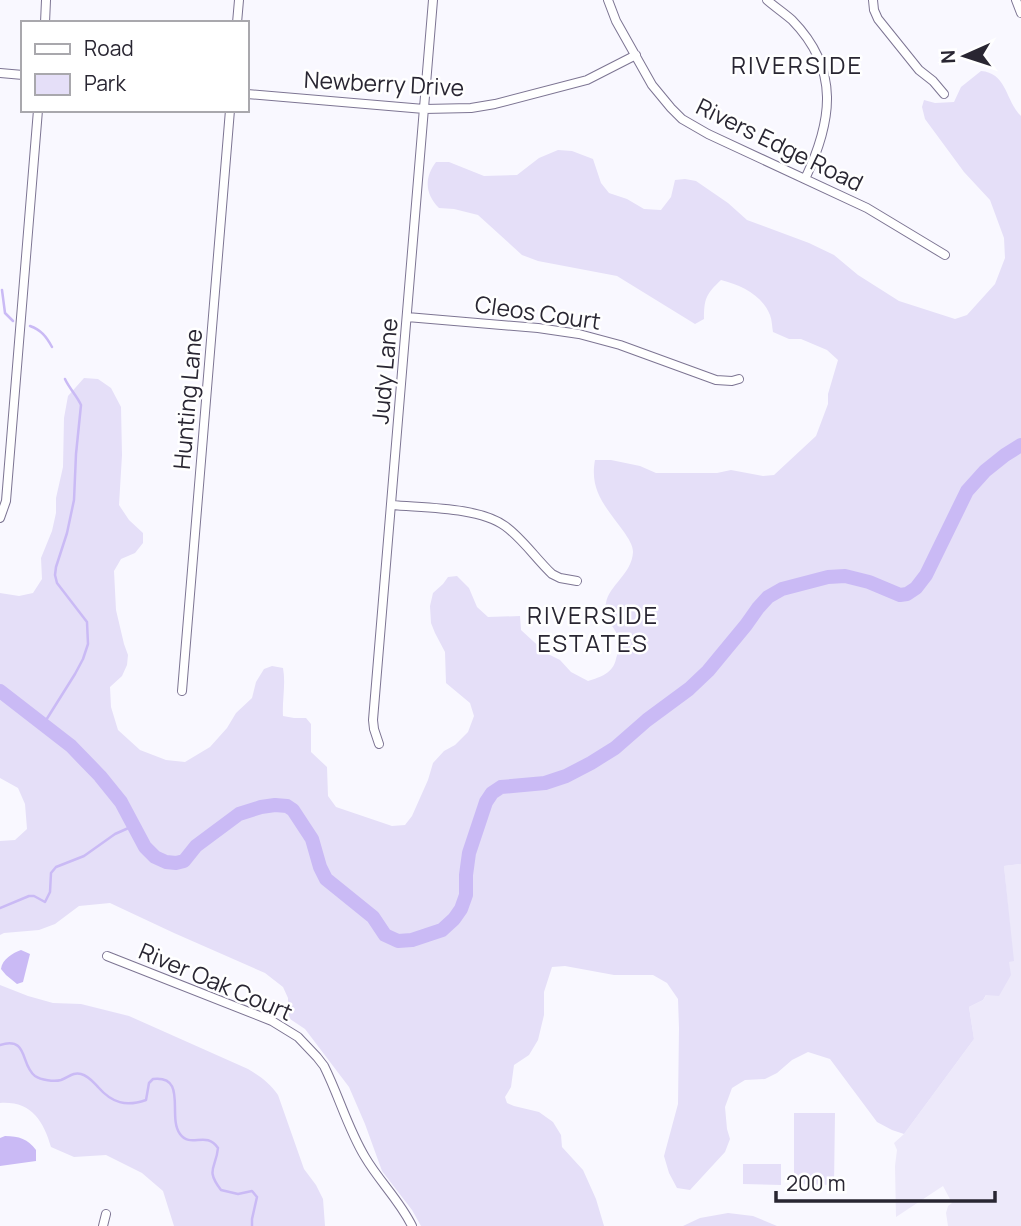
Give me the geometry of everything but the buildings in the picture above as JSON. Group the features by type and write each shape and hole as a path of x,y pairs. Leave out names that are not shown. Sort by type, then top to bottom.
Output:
{"street":[{"path":"45,21 47,0"},
{"path":"237,21 239,0"},
{"name":"Judy Lane","path":"379,744 373,720 433,0"},
{"name":"Rivers Edge Road","path":"608,0 652,85 682,118 708,134 867,208 945,255"},
{"path":"767,0 802,31 812,45 824,76 827,91 826,122 805,179"},
{"path":"873,0 878,19 919,70 944,94"},
{"path":"1016,0 1021,13"},
{"name":"Newberry Drive","path":"248,94 424,109 455,109 483,106 575,84 636,55"},
{"path":"0,73 21,75"},
{"path":"0,518 6,500 37,112"},
{"name":"Hunting Lane","path":"182,691 230,112"},
{"name":"Cleos Court","path":"407,317 579,334 620,345 691,373 716,380 739,379"},
{"path":"392,505 468,512 498,521 514,533 552,574 577,581"},
{"name":"River Oak Court","path":"107,956 272,1021 298,1037 324,1066 363,1155 412,1226"},
{"path":"103,1226 106,1214"}],"shaded area":[{"path":"1021,864 1021,1226 948,1226 946,1213 952,1203 943,1186 896,1217 897,1150 894,1143 904,1134 974,1039 969,1007 983,1000 1009,961 1013,960 1004,866"},
{"path":"21,950 30,954 23,982 17,984 1,969 6,959"},
{"path":"5,1136 30,1143 36,1150 36,1161 0,1166 0,1138"}],"green space":[{"path":"981,71 990,73 1001,82 1021,116 1021,864 1004,866 1014,961 1009,962 1011,975 999,996 986,995 983,1000 969,1007 974,1039 904,1134 877,1122 830,1059 808,1052 765,1079 745,1080 732,1088 725,1107 730,1139 725,1152 690,1190 677,1188 664,1156 678,1104 678,999 667,983 653,975 614,975 565,966 552,967 544,992 544,1015 538,1040 529,1055 514,1065 511,1087 505,1097 507,1103 539,1112 553,1122 561,1135 562,1147 583,1170 604,1226 421,1226 382,1171 349,1087 305,1029 290,1019 288,998 283,987 265,973 110,903 79,906 55,924 39,930 0,935 0,841 15,840 27,829 25,804 18,788 0,778 0,593 19,596 33,593 42,579 41,558 52,531 63,467 64,418 68,396 84,378 98,379 111,388 121,407 119,505 129,520 143,533 143,543 135,553 121,559 114,571 116,610 128,655 122,676 110,687 111,707 118,730 140,750 166,760 185,762 210,747 227,728 236,713 252,698 256,682 264,669 272,666 283,668 283,716 306,718 311,724 311,752 327,767 328,796 336,807 392,826 405,825 412,816 433,763 468,732 474,716 470,703 446,683 445,652 431,623 430,606 433,593 448,577 457,576 469,588 477,607 488,617 520,616 521,630 546,653 560,660 571,672 588,681 606,674 614,664 620,643 606,614 606,603 611,591 629,567 633,552 629,539 597,491 595,460 611,460 640,466 656,473 717,473 731,470 763,476 774,475 816,436 828,404 828,394 838,360 827,350 801,339 789,339 773,332 770,315 762,302 750,292 729,282 721,280 712,289 705,302 704,319 695,324 617,276 538,261 522,255 478,215 439,208 434,203 428,180 436,162 449,162 484,176 517,175 539,158 558,150 572,151 593,159 601,183 609,193 644,209 661,210 671,197 675,180 696,181 747,220 834,255 858,275 899,301 955,319 967,315 995,284 1005,258 1004,238 990,200 964,172 925,119 922,107 924,100 935,103 954,102 961,87"},
{"path":"0,985 53,1003 81,1004 129,1016 261,1077 278,1095 304,1169 323,1199 325,1226 174,1226 163,1191 142,1173 106,1155 74,1157 51,1147 44,1128 34,1114 20,1105 0,1103"},
{"path":"794,1113 835,1113 834,1185 794,1184"},
{"path":"743,1164 781,1164 781,1185 743,1184"},
{"path":"728,1213 753,1216 777,1226 683,1226 700,1218"}],"waterway":[{"path":"2,290 5,313 13,321"},
{"path":"30,326 43,334 52,347"},
{"path":"43,725 75,674 88,644 87,622 57,583 55,575 74,500 81,405 65,379"},
{"path":"0,691 71,746 100,776 121,802 145,847 155,857 166,862 184,861 196,846 239,814 261,807 287,806 293,810 312,839 326,879 373,917 385,935 398,941 412,940 442,930 461,909 466,895 469,853 486,802 492,793 501,787 545,783 566,776 615,748 708,671 758,608 768,597 782,589 828,577 845,576 869,582 900,595 907,594 916,588 926,575 967,491 985,471 1021,445"},
{"path":"0,908 29,896 45,902 50,892 51,873 56,867 84,856 115,834 133,826"},
{"path":"0,1045 16,1044 35,1076 58,1081 73,1074 81,1074 109,1097 120,1102 146,1100 149,1083 153,1079 164,1080 170,1084 180,1134 189,1140 209,1140 218,1148 212,1173 221,1190 238,1194 252,1191 257,1197 252,1226"}],"district":[{"name":"RIVERSIDE","path":"797,64"},
{"name":"RIVERSIDE ESTATES","path":"593,628"}]}
